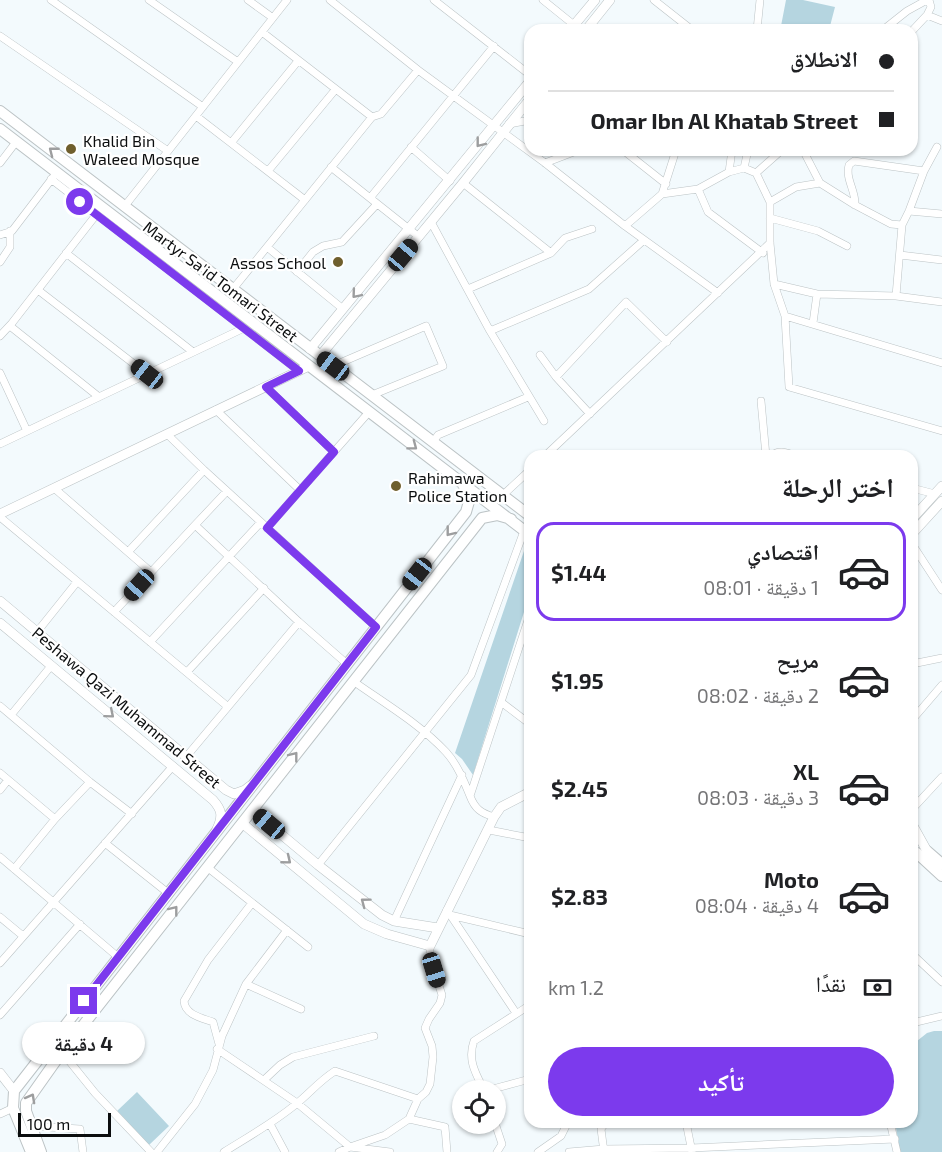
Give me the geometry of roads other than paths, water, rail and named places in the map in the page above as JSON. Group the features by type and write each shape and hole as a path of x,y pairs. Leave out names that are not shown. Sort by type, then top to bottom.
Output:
{"main road":[{"name":"Martyr Sa'id Tomari Street","path":"0,111 233,289 313,344 320,356 524,511"},
{"name":"Martyr Sa'id Tomari Street","path":"0,129 54,176 373,414 524,530"},
{"path":"373,414 382,419 386,417 386,406"},
{"path":"393,430 390,422 402,418"},
{"path":"31,1152 13,1108 14,1091 468,508 469,493 462,483"},
{"path":"41,1152 26,1111 26,1103 62,1052 482,518 482,510 478,506 468,508"},
{"path":"482,518 497,515 511,519"},
{"path":"417,574 430,583"},
{"path":"311,711 322,720"},
{"path":"919,853 942,864"},
{"path":"919,853 942,876"},
{"path":"141,929 152,937"},
{"path":"98,983 110,992"}],"street":[{"path":"51,0 203,107"},
{"path":"149,0 238,62"},
{"path":"248,0 273,18"},
{"path":"124,207 287,0"},
{"path":"330,0 493,126 506,129 524,145"},
{"path":"434,0 524,70"},
{"path":"543,0 568,24"},
{"path":"575,24 595,0"},
{"path":"591,24 610,0"},
{"path":"654,0 684,24"},
{"path":"758,24 760,0"},
{"path":"890,24 907,10 928,0 931,7 918,25"},
{"path":"927,15 942,21"},
{"path":"262,32 372,117"},
{"path":"0,36 168,152"},
{"path":"370,198 494,46"},
{"path":"231,143 298,61"},
{"path":"233,289 372,117 381,114 418,70"},
{"path":"327,347 313,344 450,181 524,88"},
{"path":"268,171 335,90"},
{"path":"320,356 524,106"},
{"path":"196,116 305,200"},
{"path":"506,129 524,122"},
{"path":"0,163 16,141"},
{"path":"411,147 450,181"},
{"path":"896,296 902,225 924,171 937,147"},
{"path":"537,156 625,226 718,293"},
{"path":"545,163 563,156"},
{"path":"631,156 666,184"},
{"path":"625,226 662,194 674,156"},
{"path":"729,172 731,156"},
{"path":"744,168 747,156"},
{"path":"756,173 775,156"},
{"path":"806,156 820,183 891,224 902,225"},
{"path":"855,205 855,194 847,174 849,165 854,160 924,171"},
{"path":"332,168 419,237"},
{"path":"662,194 698,189 729,172 744,168 756,173 770,202 770,243 774,284 785,316 789,387 942,431"},
{"path":"0,235 10,231 54,176 96,215 299,371"},
{"path":"463,183 551,253"},
{"path":"770,202 796,187 820,183"},
{"path":"698,189 708,212 772,260"},
{"path":"297,272 313,252 323,246 342,243 377,204"},
{"path":"909,211 942,212"},
{"path":"0,336 96,215"},
{"path":"770,218 818,231 847,246"},
{"path":"431,222 490,331 544,421"},
{"path":"468,289 551,253 565,238 592,229"},
{"path":"0,262 10,247 10,231"},
{"path":"490,331 589,289 644,240"},
{"path":"551,450 770,243"},
{"path":"267,247 343,309"},
{"path":"66,253 194,352"},
{"path":"900,255 942,260"},
{"path":"774,284 818,294 896,296 942,302"},
{"path":"38,290 147,374"},
{"path":"813,324 818,294"},
{"path":"556,377 626,302 667,342"},
{"path":"785,316 942,363"},
{"path":"10,326 99,397"},
{"path":"333,366 426,326 443,366 372,396"},
{"path":"0,444 242,329"},
{"path":"540,355 556,377 590,414"},
{"path":"227,706 0,516 309,366"},
{"path":"0,373 27,431"},
{"path":"266,387 334,452"},
{"path":"434,442 438,435 528,397"},
{"path":"761,401 765,450"},
{"path":"216,410 300,490"},
{"path":"267,528 334,452 373,414"},
{"path":"167,434 376,627"},
{"path":"128,552 204,470"},
{"path":"503,495 524,476"},
{"path":"918,525 938,497 942,486"},
{"path":"54,488 151,572"},
{"path":"114,612 227,490"},
{"path":"918,490 938,497"},
{"path":"918,514 938,497"},
{"path":"150,642 261,522"},
{"path":"195,525 347,664"},
{"path":"318,865 471,675 524,541"},
{"path":"918,553 942,590"},
{"path":"37,632 77,582"},
{"path":"187,672 264,588"},
{"name":"Peshawa Qazi Muhammad Street","path":"0,601 226,790 234,794 245,790 256,780"},
{"path":"186,757 299,622"},
{"name":"Peshawa Qazi Muhammad Street","path":"0,623 220,807 221,820 211,838"},
{"path":"470,796 524,641"},
{"path":"918,663 942,658"},
{"path":"11,715 51,666"},
{"path":"81,690 91,677"},
{"path":"353,681 425,733 447,753 462,775 474,807 482,814 494,817"},
{"path":"918,713 942,685"},
{"path":"501,702 524,719"},
{"path":"0,706 90,782 132,814"},
{"path":"0,963 173,766"},
{"path":"0,773 55,819"},
{"path":"394,921 462,775"},
{"path":"918,803 942,777"},
{"path":"0,790 8,780"},
{"path":"14,869 55,819 90,782"},
{"path":"339,1152 386,1135 409,1119 418,1099 426,1092 433,1067 432,1046 426,1023 440,1003 442,995 430,958 430,946 438,928 449,913 494,817 501,807 524,795"},
{"path":"252,810 382,915 394,921 438,928"},
{"path":"242,824 364,924 387,934 430,946"},
{"path":"489,830 524,837"},
{"path":"105,843 168,893"},
{"path":"0,857 118,957"},
{"path":"207,867 308,947"},
{"path":"226,1028 187,1011 184,1008 184,1001 208,960 252,903"},
{"path":"449,913 524,932"},
{"path":"449,913 516,1013"},
{"path":"0,916 23,936"},
{"path":"0,1016 80,924"},
{"path":"213,1070 218,1047 246,984 286,930"},
{"path":"918,960 942,982"},
{"path":"246,984 301,1009"},
{"path":"479,1080 473,1067 470,1051 474,1041 524,1008"},
{"path":"918,1022 942,1016"},
{"path":"213,1022 218,1047 226,1056 297,1104 350,1147 390,1152"},
{"path":"264,1080 280,1065 293,1057 374,1036"},
{"path":"62,1052 95,1094 152,1152"},
{"path":"157,1152 195,1104 213,1070 226,1056"},
{"path":"229,1151 297,1104 319,1081 335,1071 418,1099"},
{"path":"0,1073 14,1091"},
{"path":"506,1085 524,1081"},
{"path":"0,1114 13,1108"},
{"path":"409,1119 445,1127 447,1152"},
{"path":"270,1124 285,1152"},
{"path":"31,1126 80,1129 83,1152"},
{"path":"538,1152 561,1136 565,1128"},
{"path":"602,1128 604,1150"},
{"path":"687,1128 691,1150"},
{"path":"892,1128 897,1152"},
{"path":"497,1152 502,1144 498,1134"},
{"path":"569,1152 691,1150 895,1139"}],"place":[{"name":"Khalid Bin Waleed Mosque","path":"71,149"},
{"name":"Assos School","path":"338,262"},
{"name":"Rahimawa Police Station","path":"396,486"}]}
